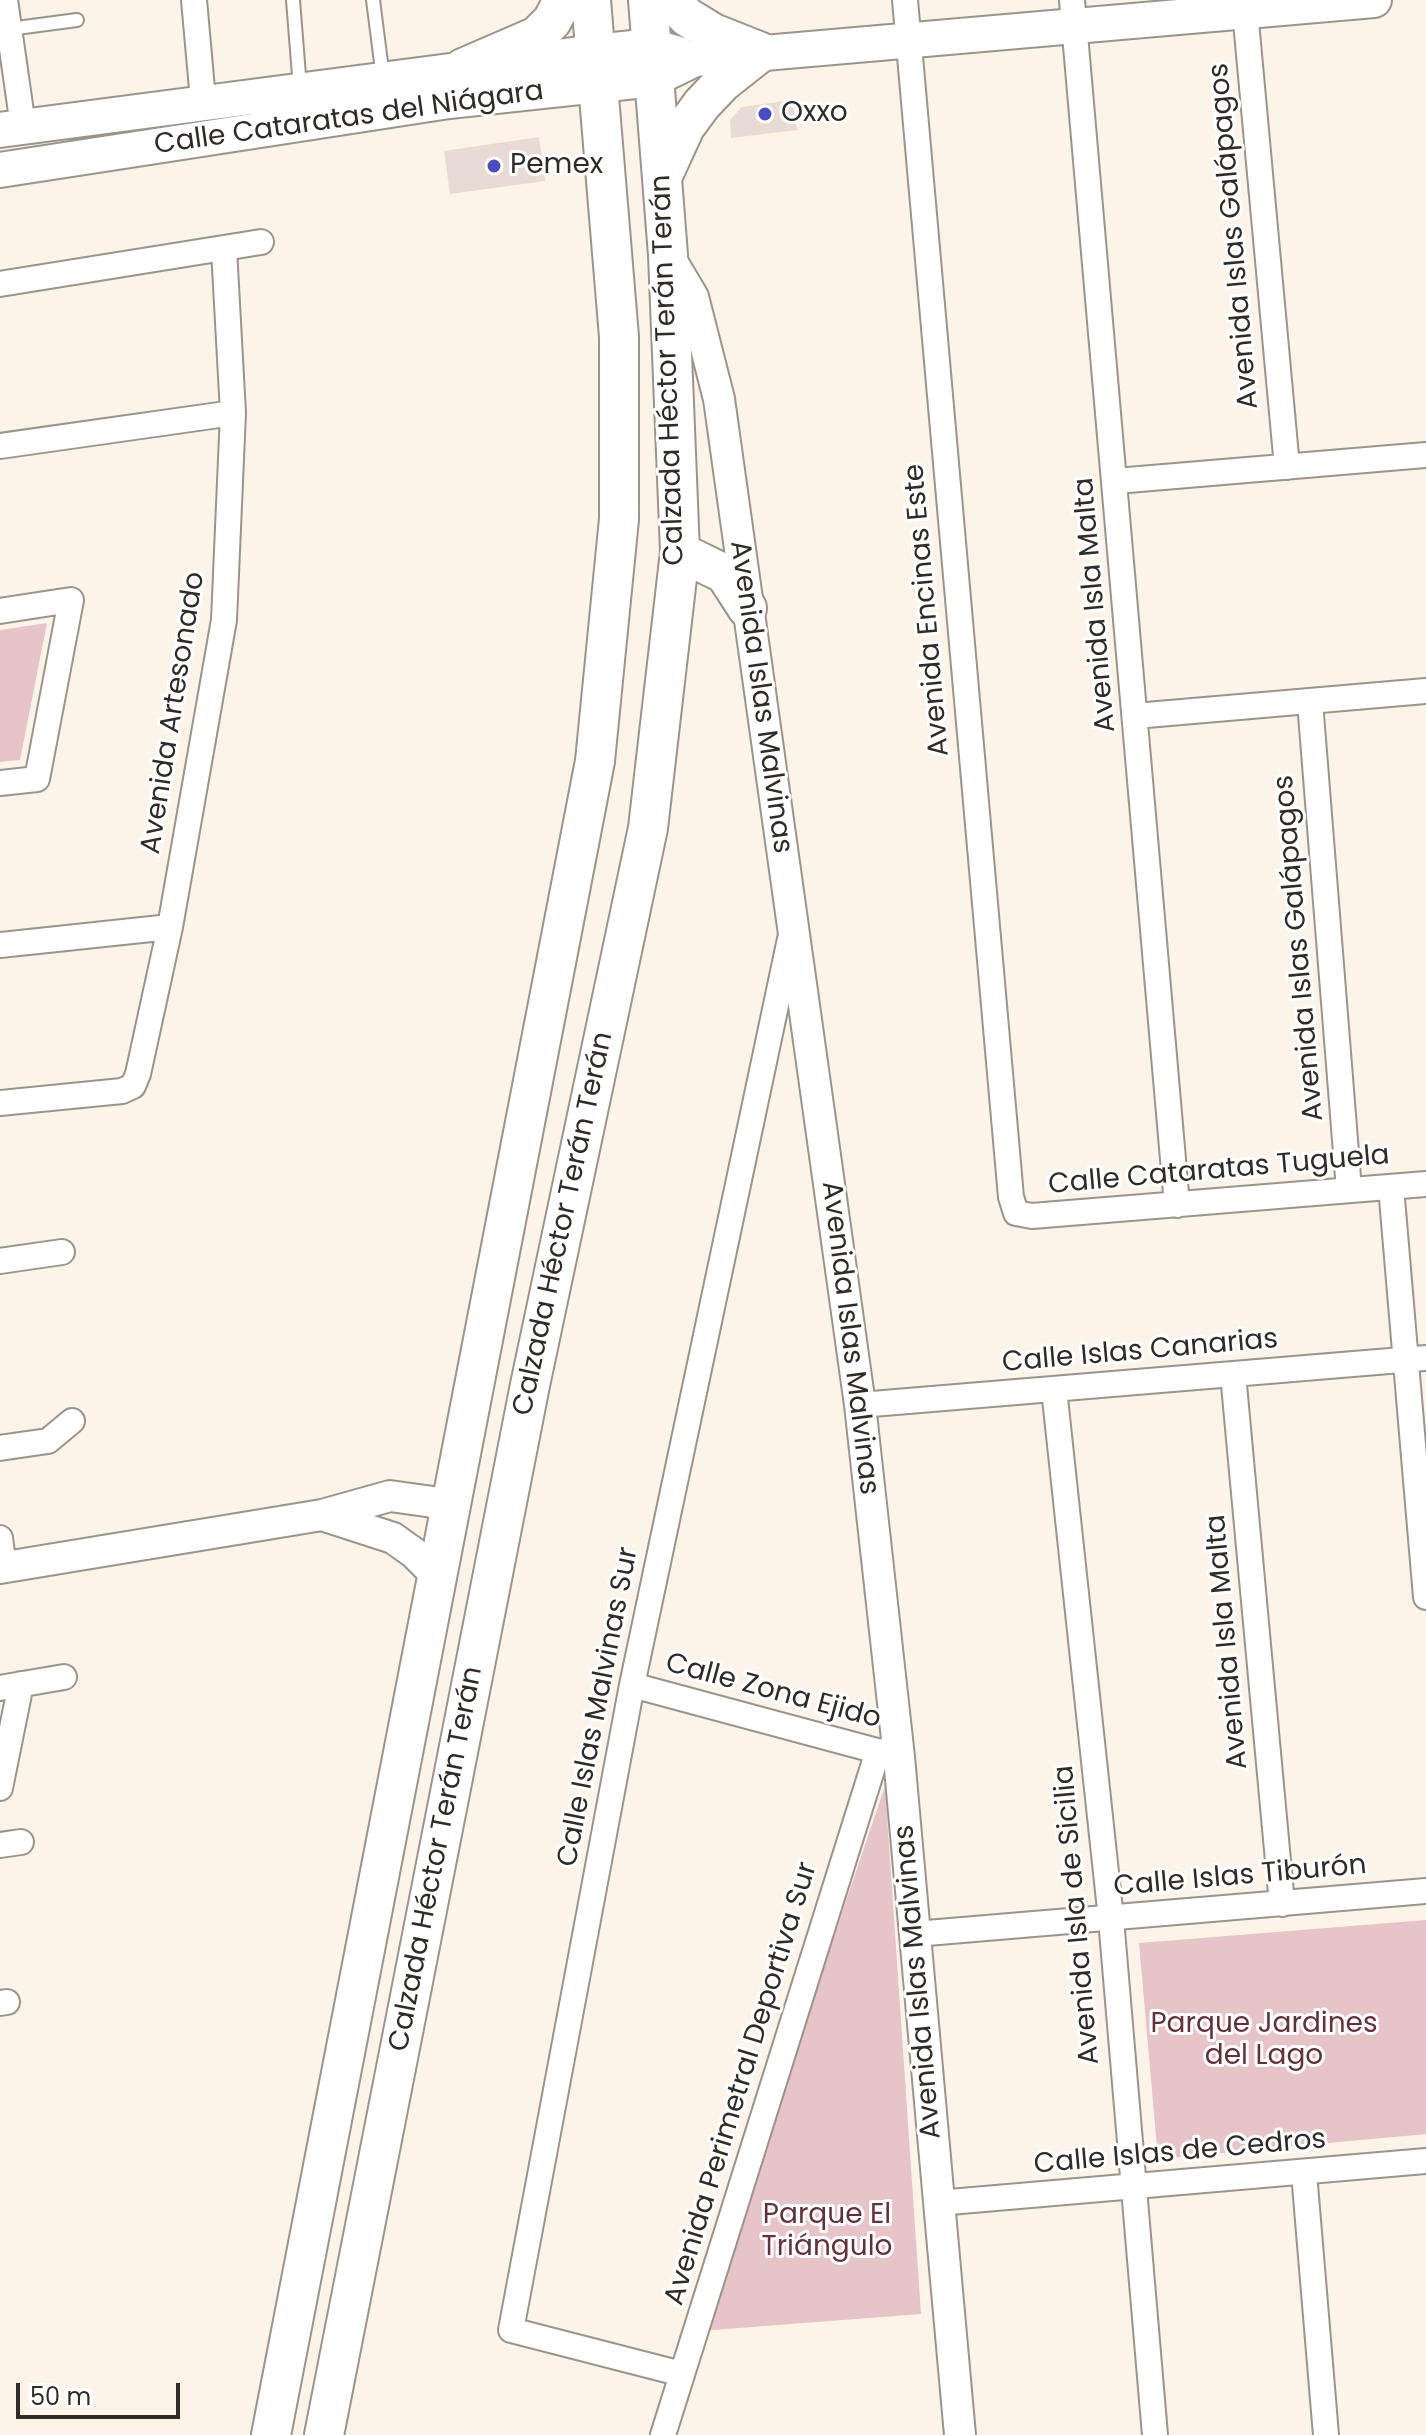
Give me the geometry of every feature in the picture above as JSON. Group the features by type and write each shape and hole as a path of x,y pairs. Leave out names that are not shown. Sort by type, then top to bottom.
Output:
{"main road":[{"path":"463,68 537,36 552,21 563,0"},
{"name":"Calzada Héctor Terán Terán","path":"271,2435 595,761 619,519 619,337 591,0"},
{"name":"Calzada Héctor Terán Terán","path":"324,2435 530,1385 648,828 680,552 668,255 648,0"},
{"path":"671,0 687,17 713,33 761,52"},
{"name":"Calle Cataratas del Niágara","path":"0,170 449,101 596,69 908,40 1073,13 1374,0"},
{"path":"663,176 685,127 702,104 723,82 761,52"},
{"name":"Calle Cataratas del Niágara","path":"12,128 203,100 463,68 596,69"},
{"path":"680,552 725,574 747,608"},
{"path":"512,1192 515,1230 510,1346 514,1366 530,1385"},
{"path":"450,1513 461,1524 472,1555 472,1577 460,1652 461,1678 467,1704"}],"street":[{"path":"5,0 9,29 12,128"},
{"path":"194,0 203,100"},
{"name":"Avenida Encinas Este","path":"905,0 1011,1197 1016,1213"},
{"name":"Avenida Islas Galápagos","path":"1244,5 1287,467"},
{"name":"Avenida Isla Malta","path":"1073,13 1177,1205"},
{"path":"0,284 261,242"},
{"name":"Avenida Artesonado","path":"0,1103 122,1091 133,1086 170,927 224,620 233,413 224,249"},
{"name":"Avenida Islas Malvinas","path":"668,255 693,297 719,399 860,1405 889,1754 915,1934 960,2435"},
{"path":"0,446 233,413"},
{"path":"1116,481 1426,455"},
{"path":"0,611 71,600 37,779 0,783"},
{"path":"1135,716 1426,691"},
{"name":"Avenida Islas Galápagos","path":"1310,702 1349,1190"},
{"name":"Calle Islas Malvinas Sur","path":"682,2374 511,2330 632,1685 793,925"},
{"path":"0,945 170,927"},
{"name":"Calle Cataratas Tuguela","path":"1016,1213 1032,1216 1426,1184"},
{"path":"1391,1187 1415,1359 1426,1597"},
{"path":"0,1261 62,1252"},
{"name":"Calle Islas Canarias","path":"860,1405 1415,1359"},
{"name":"Avenida Isla Malta","path":"1233,1374 1282,1904"},
{"name":"Avenida Isla de Sicilia","path":"1054,1389 1111,1919 1155,2435"},
{"path":"0,1448 48,1441 72,1421"},
{"path":"0,1538 2,1568 322,1515 390,1496 433,1502 450,1513"},
{"path":"322,1515 393,1538 414,1553 439,1578"},
{"path":"0,1788 10,1686 64,1677"},
{"name":"Calle Zona Ejido","path":"632,1685 889,1754"},
{"name":"Avenida Perimetral Deportiva Sur","path":"663,2435 889,1754"},
{"name":"Calle Islas Tiburón","path":"915,1934 1426,1891"},
{"name":"Calle Islas de Cedros","path":"938,2203 1426,2161"},
{"path":"1304,2173 1326,2435"}],"lane":[{"path":"293,0 300,88"},
{"path":"373,0 383,78"},
{"path":"9,29 77,20"}],"green space":[{"path":"47,623 20,760 0,762 0,630"},
{"name":"Parque El Triángulo","path":"885,1786 921,2314 700,2331"},
{"name":"Parque Jardines del Lago","path":"1426,1920 1426,2134 1158,2159 1139,1943"}],"building":[{"name":"Oxxo","path":"792,100 797,130 731,138 730,120 742,107"},
{"name":"Pemex","path":"539,137 545,181 450,194 444,151"}],"place":[{"name":"Oxxo","path":"765,114"},
{"name":"Pemex","path":"494,166"}]}
